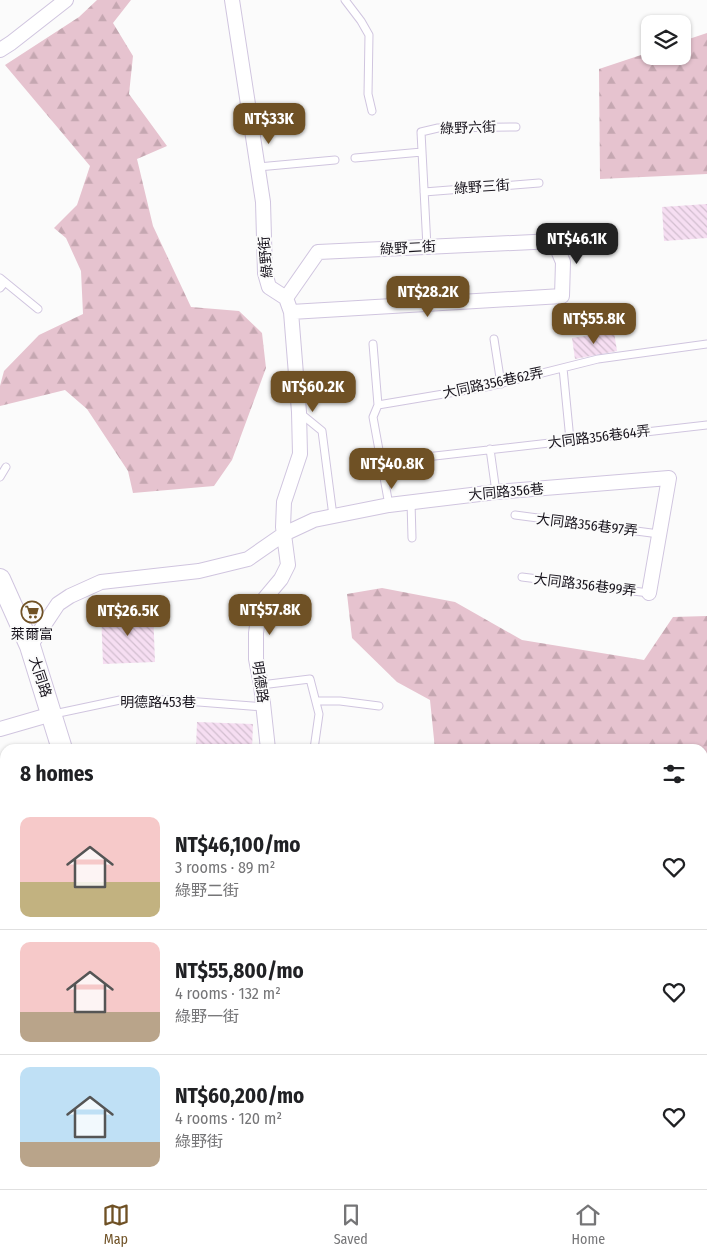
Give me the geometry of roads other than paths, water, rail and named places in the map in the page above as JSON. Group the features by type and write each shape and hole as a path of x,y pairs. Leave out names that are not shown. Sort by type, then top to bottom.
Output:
{"street":[{"path":"0,50 12,43 66,0"},
{"name":"綠野街","path":"232,0 263,202 265,274 269,287 286,298 292,312 300,454 284,502 284,534"},
{"name":"綠野二街","path":"286,298 318,252 554,241 563,262 562,296 292,312"},
{"name":"大同路356巷","path":"30,646 58,604 70,596 101,582 199,572 248,560 284,534 314,520 389,504 496,492 669,478 649,593"},
{"name":"明德路","path":"268,744 262,684 256,658 256,633 260,604 281,579 288,565 284,534"},
{"name":"大同路","path":"0,579 30,646 61,744"},
{"path":"0,729 52,714"}],"lane":[{"path":"345,0 369,35 368,94 372,111"},
{"name":"綠野六街","path":"422,152 420,132 438,128 516,127"},
{"path":"355,158 422,152 427,247"},
{"path":"258,167 335,160"},
{"name":"綠野三街","path":"424,192 539,183"},
{"path":"0,288 3,280 38,309"},
{"path":"494,339 501,384"},
{"path":"372,344 378,405 373,417 389,504"},
{"name":"大同路356巷62弄","path":"378,405 501,384 598,359 707,344"},
{"path":"563,368 570,440"},
{"path":"299,412 322,431 333,516"},
{"name":"大同路356巷64弄","path":"426,457 707,425"},
{"path":"490,450 496,492"},
{"path":"0,478 6,467"},
{"path":"412,502 412,538"},
{"name":"大同路356巷97弄","path":"515,515 659,534"},
{"name":"大同路356巷99弄","path":"522,577 649,593"},
{"path":"262,684 310,679 320,714 315,744"},
{"name":"明德路453巷","path":"52,714 120,700 173,700 264,707"},
{"path":"316,701 340,701 379,706"}],"place":[{"name":"萊爾富","path":"32,612"}]}
